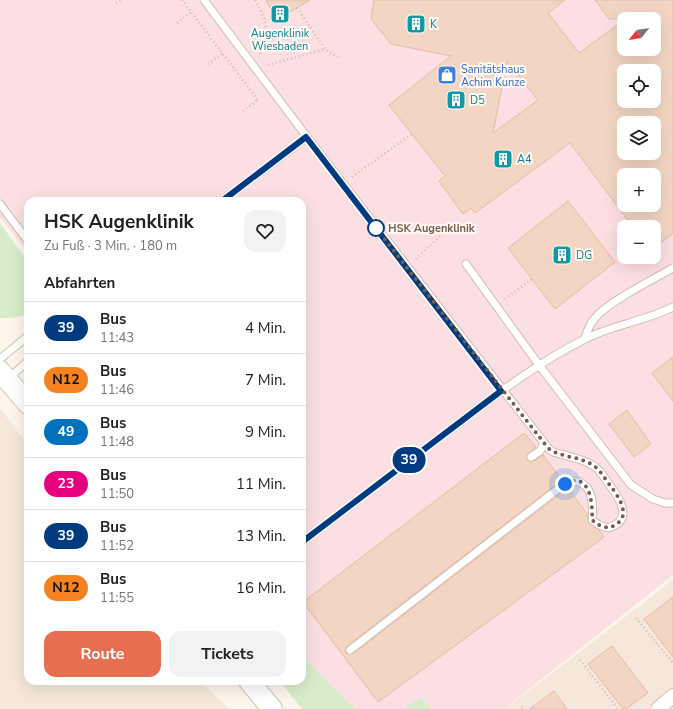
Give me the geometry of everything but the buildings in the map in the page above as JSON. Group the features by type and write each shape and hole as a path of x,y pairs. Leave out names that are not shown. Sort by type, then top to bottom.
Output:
{"main road":[{"path":"3,375 24,399"},
{"path":"252,685 272,709"}],"street":[{"path":"658,709 673,696"}],"lane":[{"path":"204,0 306,137 501,391 544,444 553,452 584,461 598,469 621,501 623,508 621,519 618,523 608,528 599,525 592,520 593,500 588,489 584,484 573,481 568,482 350,650"},
{"path":"227,197 306,137"},
{"path":"0,204 24,236"},
{"path":"466,264 539,365 631,484 653,500 673,503"},
{"path":"585,339 589,327 596,316 609,306 673,268"},
{"path":"306,539 501,391 539,365 585,339 607,329 658,315 673,307"},
{"path":"0,359 24,339"},
{"path":"3,375 24,363"},
{"path":"531,457 540,451 544,444"}],"path":[{"path":"116,3 120,0"},
{"path":"182,0 258,100"},
{"path":"255,0 265,18 267,35 256,69"},
{"path":"297,8 325,49 338,57"},
{"path":"177,23 191,12"},
{"path":"274,64 325,49"},
{"path":"208,64 223,53"},
{"path":"243,111 271,90"},
{"path":"342,183 412,134"},
{"path":"407,267 443,233"},
{"path":"496,305 532,279"},
{"path":"636,618 673,663"},
{"path":"580,660 618,709"}],"shaded area":[{"path":"0,0 673,0 673,575 504,709 432,709 421,697 404,709 356,709 306,659 306,197 24,197 24,248 0,217"},
{"path":"0,408 24,440 24,685 203,685 230,709 0,709"},
{"path":"673,579 673,709 505,709 642,604"}],"green space":[{"path":"0,223 24,256 24,315 15,318 0,318"},
{"path":"306,659 356,709 302,709 283,685 306,685"},
{"path":"421,697 432,709 404,709"}],"bus line":[{"name":"39","path":"227,197 306,137 501,391 306,539"}],"place":[{"name":"Augenklinik Wiesbaden","path":"280,14"},
{"name":"K","path":"416,24"},
{"name":"Sanitätshaus Achim Kunze","path":"447,75"},
{"name":"D5","path":"456,100"},
{"name":"A4","path":"503,159"},
{"name":"HSK Augenklinik","path":"376,228"},
{"name":"DG","path":"562,255"}],"route":[{"path":"376,228 501,391 548,448 553,452 584,461 598,469 621,501 623,514 621,519 618,523 608,528 599,525 592,520 593,500 584,484 573,481 565,484"}]}
